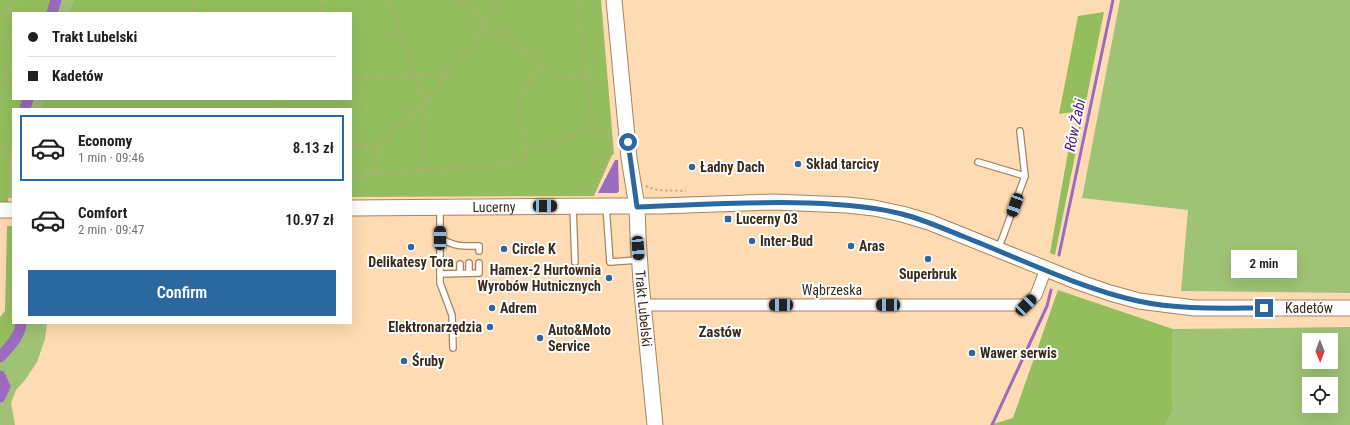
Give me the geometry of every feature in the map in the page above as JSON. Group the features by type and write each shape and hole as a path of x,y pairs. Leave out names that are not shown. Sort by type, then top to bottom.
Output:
{"street":[{"name":"Trakt Lubelski","path":"614,0 629,158 637,207 639,260 655,425"},
{"name":"Kadetów","path":"637,207 752,202 847,205 874,208 929,222 1110,293 1147,302 1194,308 1350,308"},
{"name":"Lucerny","path":"352,208 573,206 637,207"},
{"name":"Wąbrzeska","path":"644,305 1026,305 1036,295 1046,269"}],"lane":[{"path":"998,250 1025,176 1020,131"},
{"path":"978,162 1025,176"},
{"path":"573,206 575,262"},
{"path":"606,206 610,262 639,260"},
{"path":"440,207 440,283 452,315 453,348"},
{"path":"440,238 460,249 479,246 479,251"},
{"path":"469,263 469,273"},
{"path":"440,274 479,273 479,263"},
{"path":"460,264 460,273"}],"path":[{"path":"0,21 15,0"},
{"path":"61,12 64,0"},
{"path":"193,12 195,0"},
{"path":"321,0 325,12"},
{"path":"388,0 426,102 423,170"},
{"path":"462,0 486,23 561,78 586,74"},
{"path":"373,174 380,144 426,102 502,0"},
{"path":"578,0 593,128"},
{"path":"0,34 12,44"},
{"path":"0,89 12,64"},
{"path":"528,150 520,109 527,85 540,64"},
{"path":"352,80 448,73"},
{"path":"274,100 280,108"},
{"path":"352,177 423,170 477,168 503,165 521,157 528,150 593,128 598,128 608,130 610,156 590,198"},
{"path":"0,142 8,162 8,210"},
{"path":"352,146 380,144"},
{"path":"661,194 687,193"},
{"path":"3,366 12,386 4,404 6,425"}],"green space":[{"path":"0,0 50,0 47,12 12,12 12,100 25,100 22,108 12,108 12,149 9,162 8,210 0,210"},
{"path":"41,0 73,0 69,12 37,12"},
{"path":"73,0 601,0 614,154 612,155 594,196 352,197 352,108 41,108 44,100 352,100 352,12 69,12"},
{"path":"1120,0 1350,0 1350,293 1181,291 1188,210 1082,198"},
{"path":"1104,12 1055,255 1050,253 1071,135 1078,133 1081,111 1059,114 1078,16"},
{"path":"13,100 44,100 41,108 12,108"},
{"path":"12,111 12,198 5,198"},
{"path":"7,226 12,226 12,324 16,324 16,326 8,342 0,349 0,317 5,311"},
{"path":"1058,290 1173,329 1172,413 1166,425 990,425 1013,418"},
{"path":"16,324 47,324 45,339 37,362 16,390 11,403 15,425 0,425 0,349 8,342"},
{"path":"1350,327 1350,425 1166,425 1172,413 1173,329"}],"shaded area":[{"path":"615,160 618,160 619,191 617,193 598,193"}],"waterway":[{"path":"52,12 56,0"},
{"name":"Rów Żabi","path":"1059,255 1113,0"},
{"path":"25,108 28,100"},
{"name":"Rów Żabi","path":"992,425 1047,306 1051,290"},
{"path":"0,357 19,333 21,324"},
{"path":"0,376 5,387 0,397"}],"place":[{"name":"Skład tarcicy","path":"798,164"},
{"name":"Ładny Dach","path":"692,167"},
{"name":"Lucerny 03","path":"728,219"},
{"name":"Inter-Bud","path":"752,241"},
{"name":"Aras","path":"851,246"},
{"name":"Delikatesy Tora","path":"411,247"},
{"name":"Circle K","path":"504,249"},
{"name":"Superbruk","path":"928,259"},
{"name":"Hamex-2 Hurtownia Wyrobów Hutnicznych","path":"609,278"},
{"name":"Adrem","path":"492,308"},
{"name":"Elektronarzędzia","path":"490,327"},
{"name":"Auto&Moto Service","path":"540,338"},
{"name":"Wawer serwis","path":"972,353"},
{"name":"Śruby","path":"404,361"}],"district":[{"name":"Zastów","path":"720,332"}],"route":[{"path":"628,142 629,158 637,207 773,202 818,203 874,208 929,222 1081,283 1139,301 1194,308 1264,308"}]}
